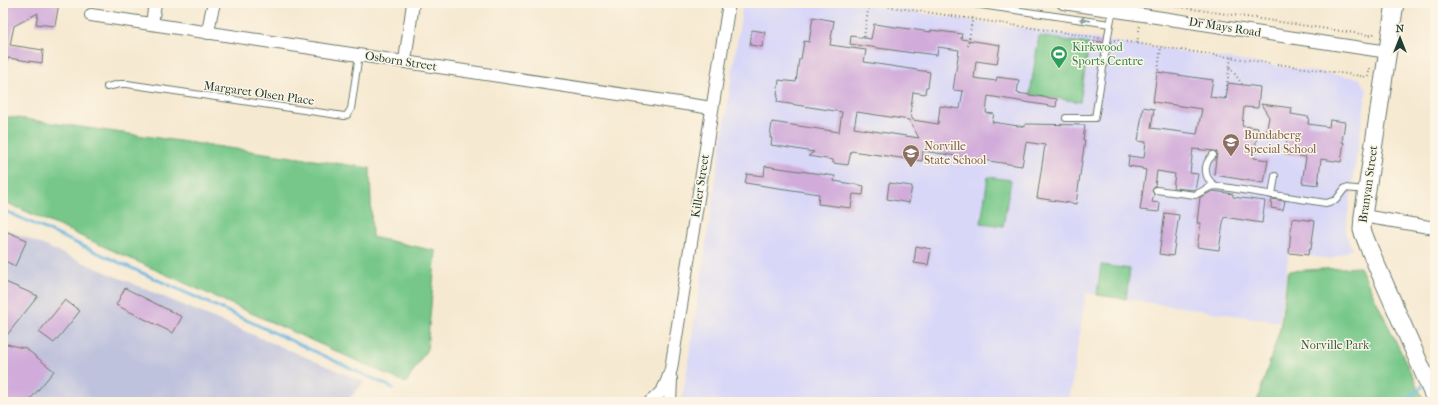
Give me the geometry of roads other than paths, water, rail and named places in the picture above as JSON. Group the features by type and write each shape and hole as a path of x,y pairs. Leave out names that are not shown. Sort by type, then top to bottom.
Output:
{"street":[{"path":"152,24 155,3"},
{"path":"208,33 214,3"},
{"path":"405,61 413,3"},
{"name":"Killer Street","path":"671,369 728,3"},
{"name":"Dr Mays Road","path":"1063,3 1113,7 1388,52"},
{"name":"Branyan Street","path":"1395,3 1362,216 1362,230 1433,394"},
{"name":"Osborn Street","path":"91,15 712,108"},
{"path":"1362,216 1435,228"},
{"path":"650,402 660,395 665,388 671,369"},
{"path":"670,402 672,389 671,369"}],"lane":[{"path":"967,3 1110,24"},
{"path":"1066,118 1095,118 1113,7"},
{"name":"Margaret Olsen Place","path":"106,87 127,84 344,116 350,109 359,54"},
{"path":"1213,155 1206,165 1206,173 1209,181 1217,186"},
{"path":"1272,195 1276,176"},
{"path":"1156,190 1195,195 1210,187 1217,186 1329,203 1336,200 1345,188 1366,190"}],"waterway":[{"path":"3,210 393,388"},
{"path":"1403,402 1423,386"},
{"path":"457,402 461,400 469,402"}],"place":[{"name":"Kirkwood Sports Centre","path":"1059,69"},
{"name":"Bundaberg Special School","path":"1231,157"},
{"name":"Norville State School","path":"911,168"}],"park label":[{"name":"Norville Park","path":"1335,345"}]}
